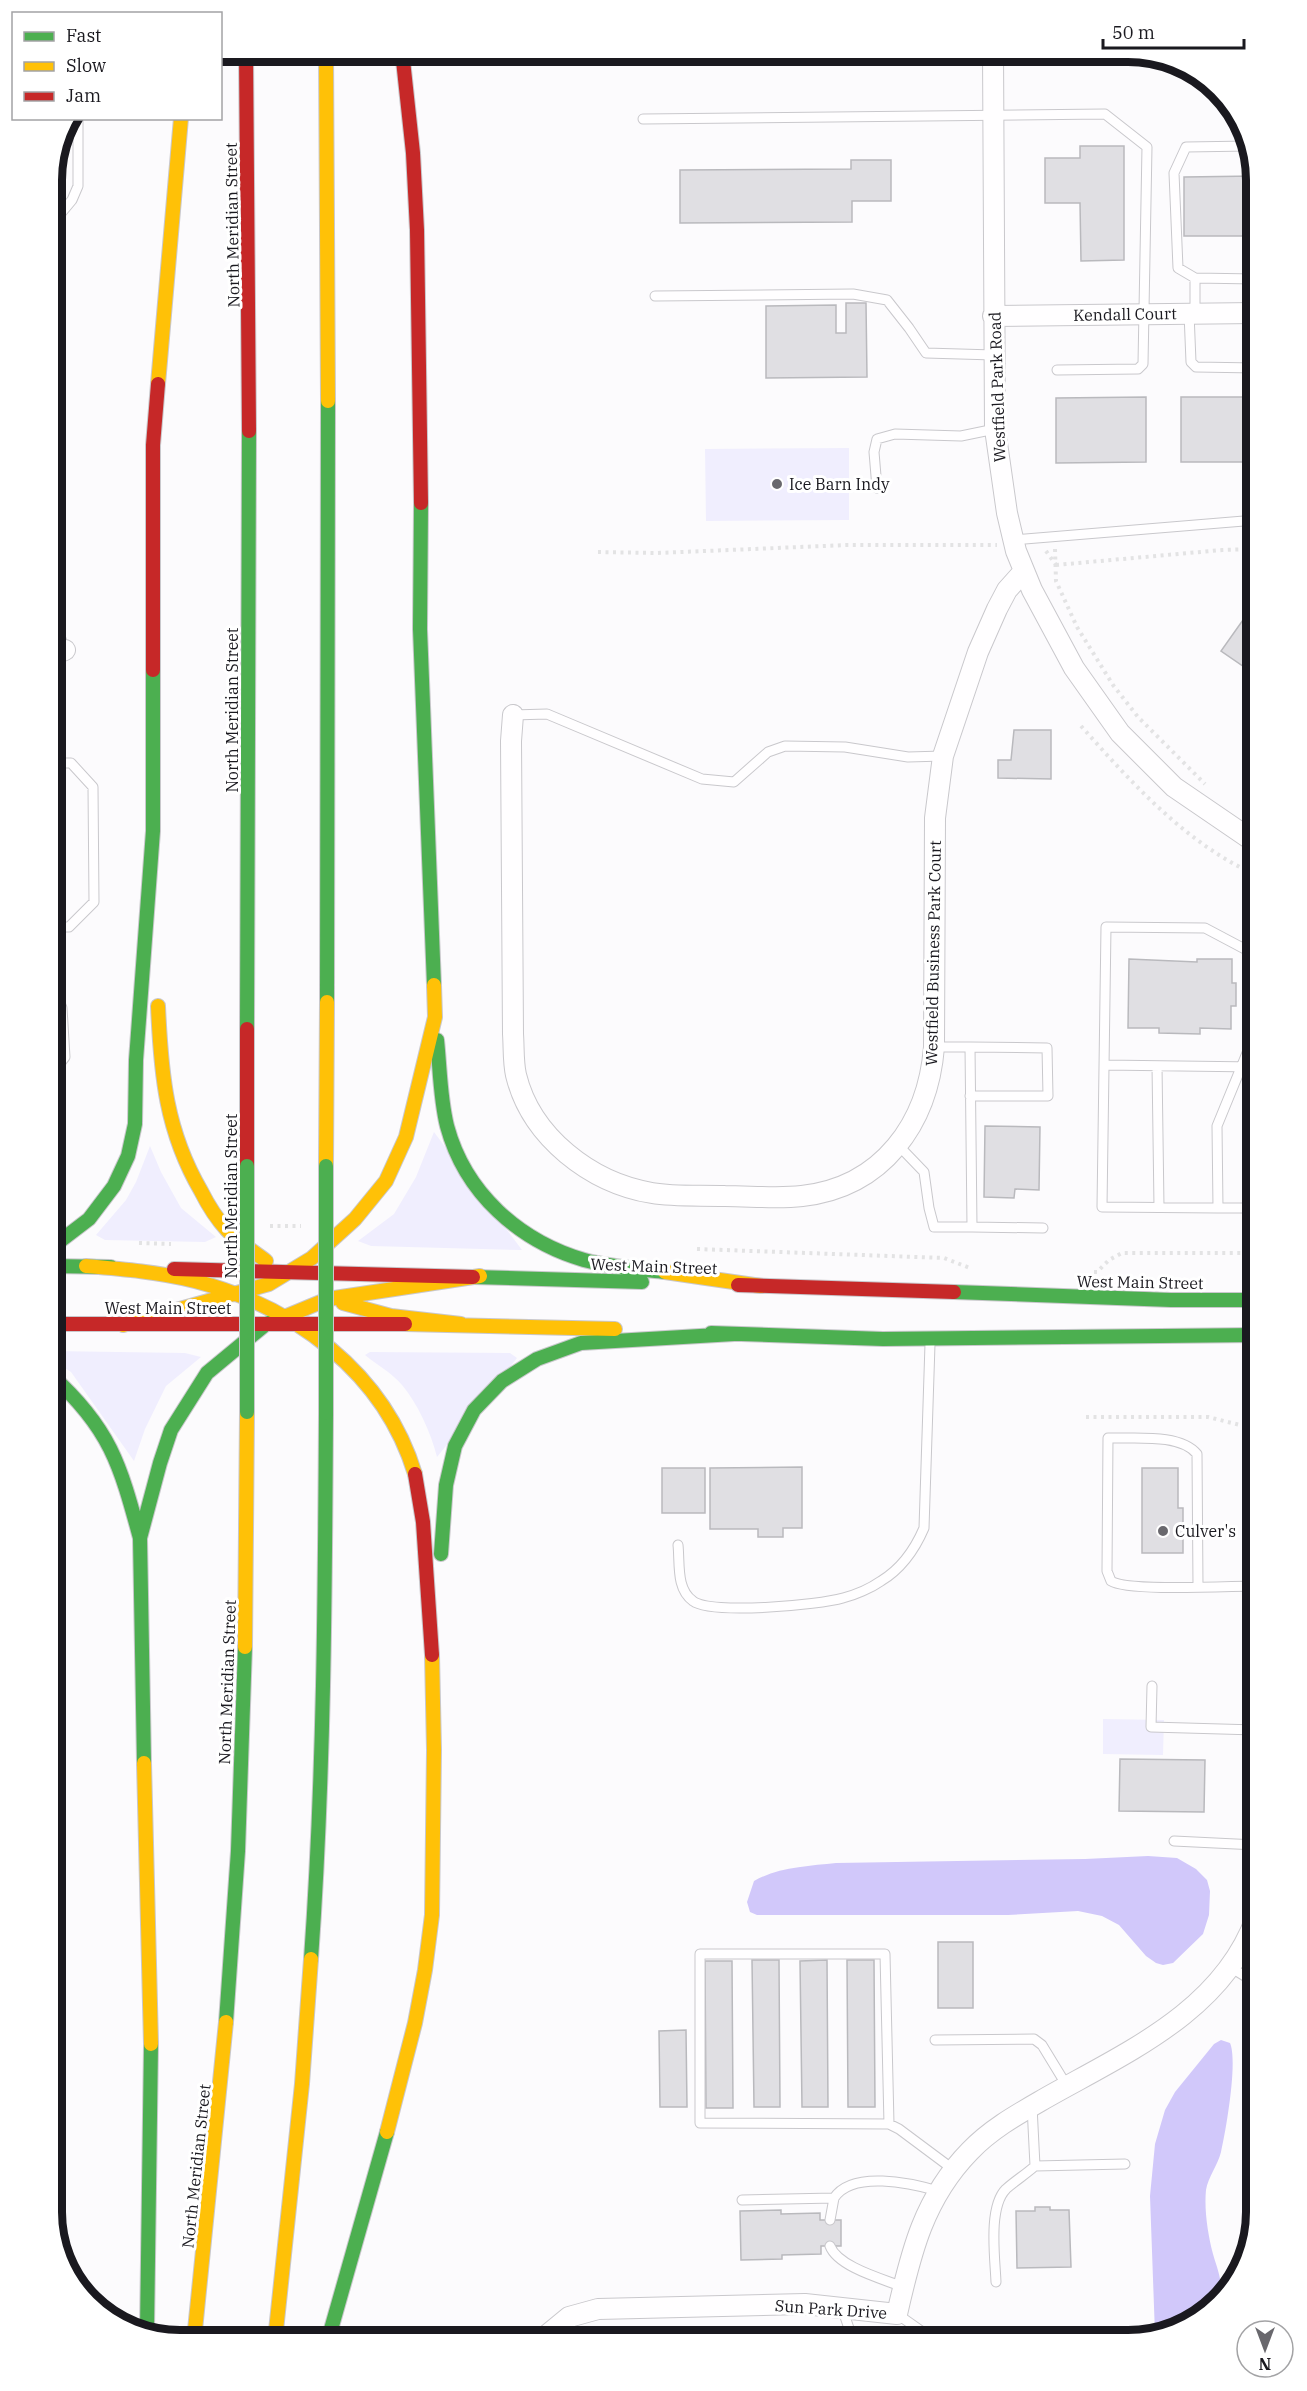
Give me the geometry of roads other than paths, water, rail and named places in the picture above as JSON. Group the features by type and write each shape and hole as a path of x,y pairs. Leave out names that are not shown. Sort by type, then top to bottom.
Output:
{"main road":[{"name":"North Meridian Street","path":"195,2329 212,2177 235,1892 245,1666 249,268 246,62"},
{"path":"276,2329 302,2084 316,1890 324,1683 329,498 326,62"},
{"path":"403,62 417,230 421,428 420,629 435,1017 445,1114 450,1136 468,1173 483,1195 497,1211 525,1235 544,1246 564,1254 607,1265 761,1286"},
{"path":"62,1240 77,1230 103,1203 114,1186 128,1156 135,1124 136,1060 153,831 153,445 181,120"},
{"path":"148,918 157,986 162,1081 168,1119 178,1150 194,1180 229,1232 305,1287 328,1299 391,1316 461,1324"},
{"path":"123,1325 256,1289 312,1258 355,1219 386,1181 406,1137 435,1017"},
{"name":"West Main Street","path":"62,1266 480,1276 1159,1300 1246,1300"},
{"path":"86,1266 154,1273 238,1294 285,1315 356,1368 383,1402 411,1459 421,1508 432,1643 432,1916 427,1972 406,2064 331,2329"},
{"path":"140,1538 171,1430 188,1401 207,1373 266,1324 328,1299 480,1276"},
{"name":"West Main Street","path":"62,1324 461,1324 872,1339 1246,1335"},
{"path":"432,1643 454,1447 462,1431 491,1389 547,1353 577,1344 734,1334"},
{"path":"62,1385 82,1403 100,1425 111,1445 122,1471 140,1538 142,1706 151,2011 147,2324"}],"street":[{"name":"Westfield Park Road","path":"993,62 995,429 1007,513 1014,543 1037,600 1074,668 1120,733 1174,788 1246,836"},
{"name":"Kendall Court","path":"993,316 1246,313"},
{"name":"Westfield Business Park Court","path":"513,715 511,741 515,1074 527,1106 544,1129 586,1170 619,1186 654,1194 803,1196 839,1187 868,1172 899,1146 920,1108 932,1072 935,818 943,756 978,652 1007,590 1024,571"},
{"name":"Sun Park Drive","path":"554,2329 569,2317 598,2309 805,2304 897,2313 915,2239 938,2191 970,2150 1001,2124 1158,2034 1208,1995 1230,1967 1246,1939"}],"lane":[{"path":"643,119 1105,114 1147,147 1143,364 1138,369 1057,370"},
{"path":"62,212 72,200 78,186 78,120"},
{"path":"1240,146 1186,147 1174,173 1178,268 1195,278 1246,279"},
{"path":"1195,278 1191,362 1196,367 1246,368"},
{"path":"655,296 853,294 887,300 926,353 994,355"},
{"path":"877,488 874,452 878,439 896,434 961,436 995,429"},
{"path":"1014,543 1246,521"},
{"path":"513,715 548,714 702,779 721,782 734,782 768,752 784,746 845,747 908,757 943,756"},
{"path":"62,763 70,763 93,788 94,902 69,927 62,927"},
{"path":"1246,950 1204,928 1106,927 1102,1207 1246,1208"},
{"path":"62,1008 64,1057 62,1060"},
{"path":"934,1047 1047,1048 1048,1096 970,1096"},
{"path":"970,1047 972,1227"},
{"path":"1218,1208 1217,1126 1246,1056"},
{"path":"1104,1065 1246,1066"},
{"path":"1157,1066 1159,1207"},
{"path":"899,1146 924,1172 934,1227 1043,1228"},
{"path":"678,1545 681,1587 691,1600 702,1607 808,1604 844,1598 882,1581 914,1551 924,1528 930,1338"},
{"path":"1198,1586 1197,1454 1192,1447 1176,1440 1108,1438 1107,1571 1109,1578 1117,1585 1126,1587 1246,1586"},
{"path":"1152,1686 1151,1727 1246,1730"},
{"path":"1174,1841 1246,1845"},
{"path":"888,2124 885,1954 699,1954 700,2123 888,2124 899,2129 954,2170"},
{"path":"1230,1967 1246,1977"},
{"path":"935,2040 1034,2039 1042,2045 1067,2086"},
{"path":"1032,2106 1035,2166"},
{"path":"996,2282 995,2217 998,2203 1006,2189 1035,2166 1125,2164"},
{"path":"830,2220 834,2198 846,2185 909,2183 938,2191"},
{"path":"742,2200 834,2198"},
{"path":"830,2246 833,2254 846,2264 903,2287"},
{"path":"842,2308 849,2330"},
{"path":"897,2313 920,2330"},
{"path":"569,2317 571,2329"}],"place":[{"name":"Ice Barn Indy","path":"777,484"},
{"name":"Culver's","path":"1163,1531"}]}
